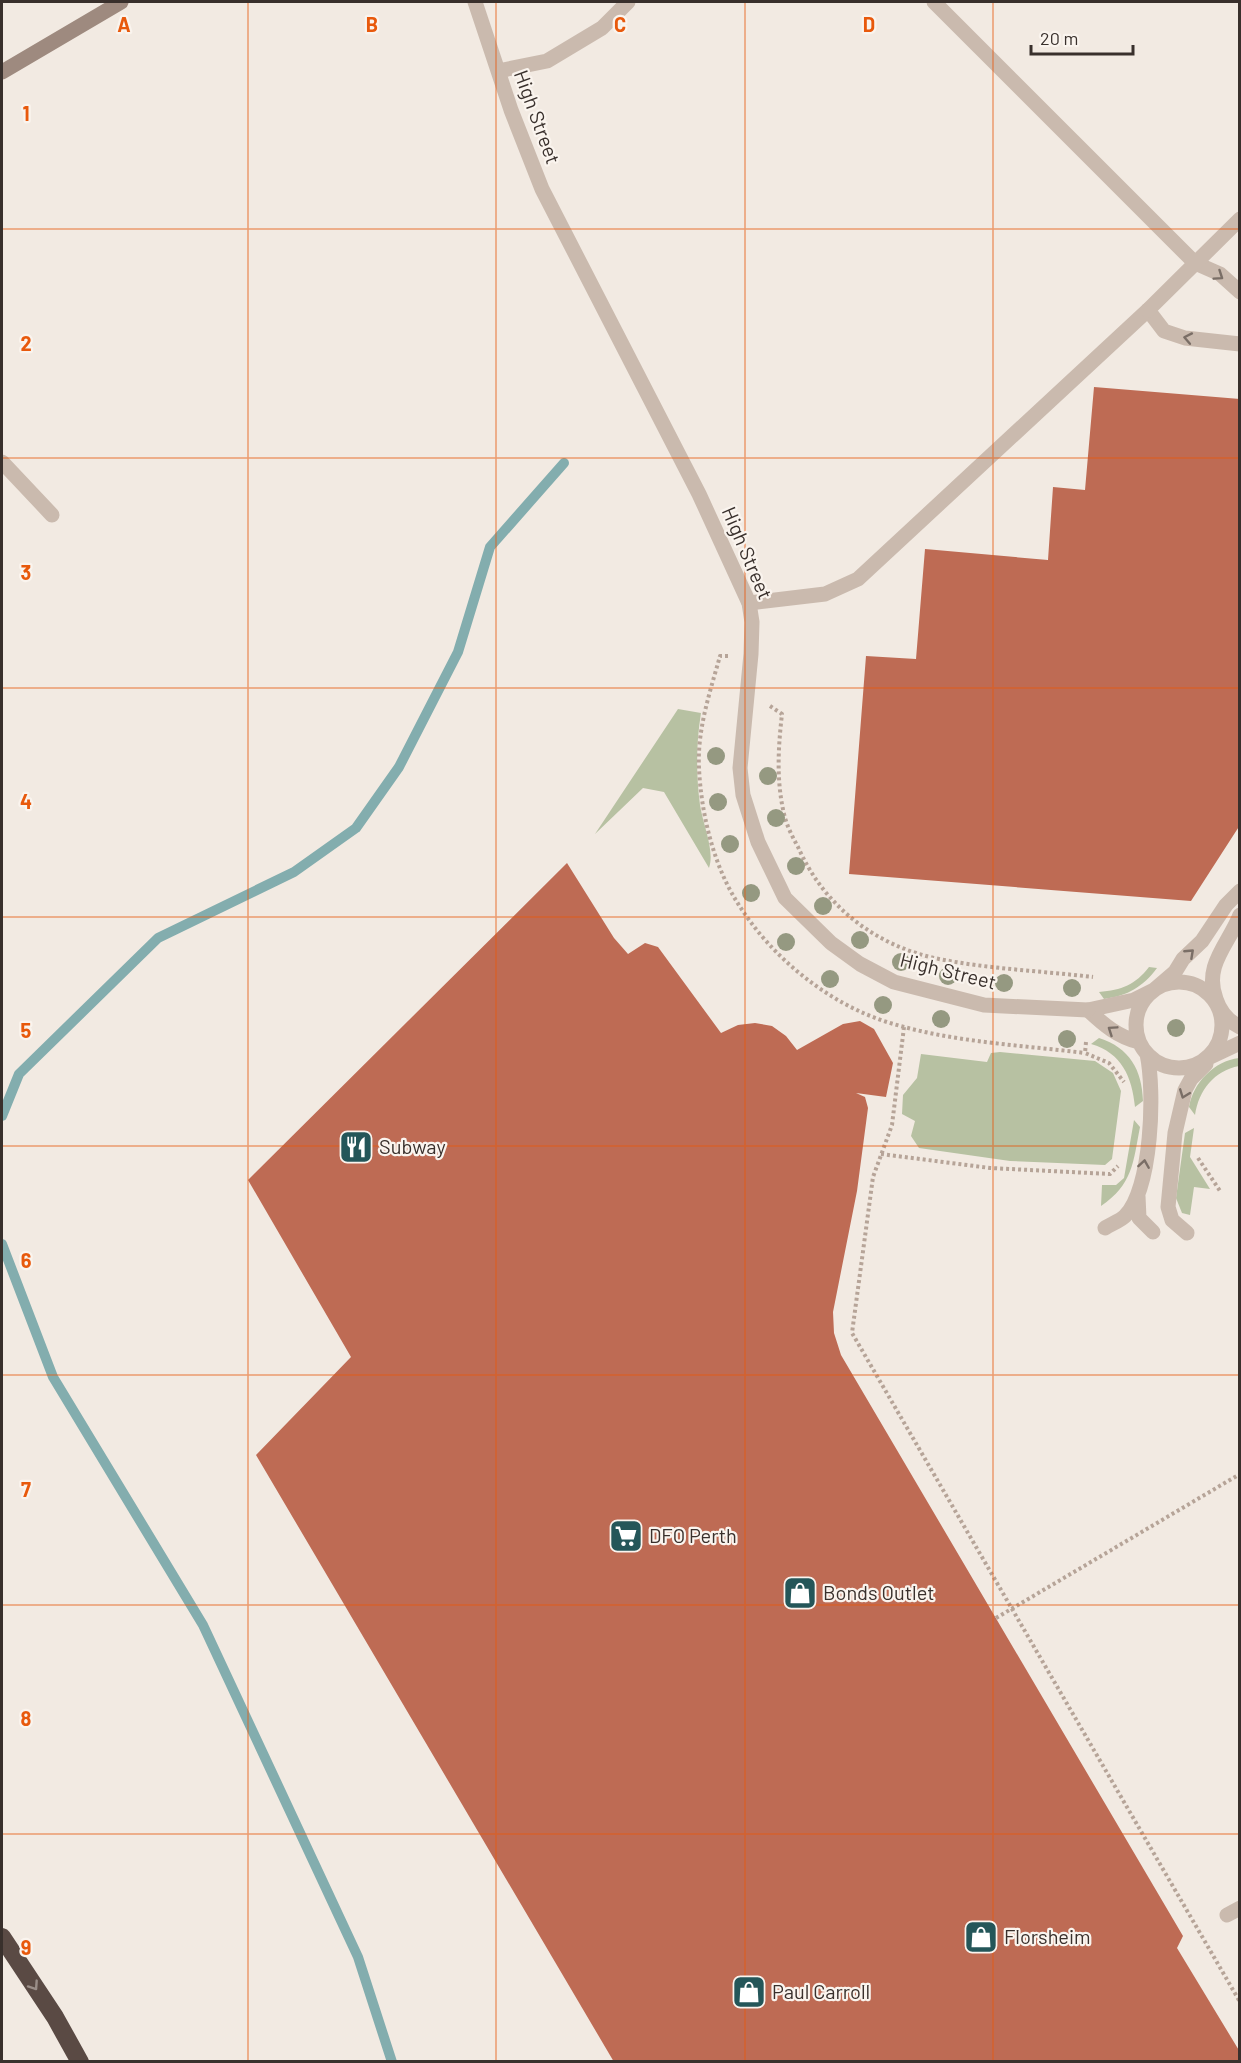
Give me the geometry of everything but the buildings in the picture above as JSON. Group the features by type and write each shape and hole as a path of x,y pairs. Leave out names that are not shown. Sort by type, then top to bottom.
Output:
{"highway":[{"path":"2,1937 55,2017 80,2061"}],"street":[{"path":"2,72 121,2"},
{"name":"High Street","path":"475,2 542,189 699,494 749,603 752,622 740,768 743,795 758,843 784,898 831,943 860,964 903,984 984,1005 1088,1010 1134,1000 1154,990"},
{"path":"498,71 547,61 602,28 628,2"},
{"path":"934,2 1195,263 1220,274 1239,292"},
{"path":"749,603 825,594 858,579 1148,310 1239,219"},
{"path":"1148,310 1164,331 1185,338 1239,344"},
{"path":"2,462 52,515"},
{"path":"1153,1232 1139,1218 1138,1195 1152,1115 1151,1072 1136,1028 1137,1014 1144,1000 1175,972 1183,959 1202,941 1226,905 1239,891"},
{"path":"1186,1233 1172,1220 1167,1201 1180,1106 1188,1085 1206,1064 1206,1059 1216,1048 1222,1035 1223,1021 1213,992 1211,971 1239,915"},
{"path":"1154,990 1177,982 1190,983 1212,996 1230,1022 1239,1027"},
{"path":"1088,1010 1109,1029 1143,1048 1170,1068 1189,1067 1239,1043"},
{"path":"1105,1228 1125,1216 1138,1195"}],"path":[{"path":"748,692 782,714 777,755 780,790 786,820 806,866 830,901 861,927 897,946 938,959 1093,977"},
{"path":"1088,1010 1085,1053 1109,1063 1117,1070 1127,1091"},
{"path":"904,1027 892,1125 873,1177 852,1333 1239,2002"},
{"path":"881,1154 990,1168 1110,1174 1120,1164"},
{"path":"1197,1156 1220,1191"},
{"path":"996,1618 1239,1474"}],"green space":[{"path":"678,709 701,713 697,748 698,782 700,805 710,846 709,868 664,792 643,788 595,834"},
{"path":"1149,967 1157,968 1140,985 1127,993 1104,999 1099,992 1127,986"},
{"path":"1099,1038 1119,1048 1137,1070 1143,1101 1135,1107 1128,1076 1118,1060 1111,1053 1091,1044"},
{"path":"991,1053 1095,1061 1113,1073 1121,1091 1112,1159 1105,1165 1010,1161 919,1148 911,1136 915,1121 902,1114 903,1095 917,1078 921,1054 987,1062"},
{"path":"1239,1058 1239,1066 1222,1072 1209,1083 1200,1098 1195,1115 1189,1107 1200,1082 1213,1068"},
{"path":"1134,1120 1140,1127 1130,1172 1120,1189 1101,1206 1102,1185 1116,1185 1124,1178"},
{"path":"1194,1128 1190,1157 1210,1189 1194,1187 1190,1215 1182,1213 1176,1198 1185,1133"}],"waterway":[{"path":"2,1116 19,1074 158,938 294,872 356,828 399,767 458,652 490,547 564,463"},
{"path":"2,1244 53,1377 203,1625 358,1957 392,2062"}],"place":[{"name":"Subway","path":"356,1147"},
{"name":"DFO Perth","path":"626,1536"},
{"name":"Bonds Outlet","path":"800,1593"},
{"name":"Florsheim","path":"981,1937"},
{"name":"Paul Carroll","path":"749,1992"}]}
